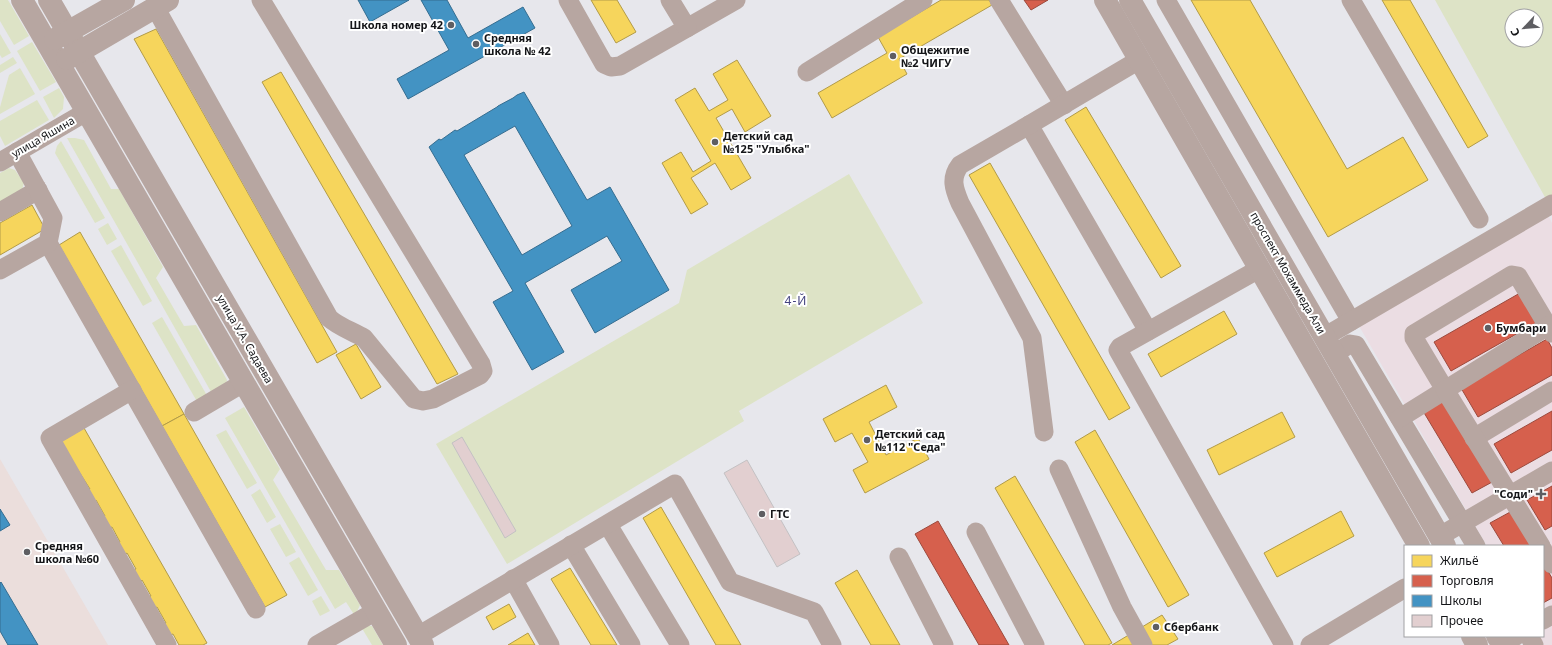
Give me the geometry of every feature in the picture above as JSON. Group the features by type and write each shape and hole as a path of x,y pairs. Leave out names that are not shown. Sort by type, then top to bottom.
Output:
{"main road":[{"path":"22,0 396,645"},
{"name":"улица У.А. Садаева","path":"49,0 420,641"},
{"path":"47,44 124,0"},
{"name":"проспект Мохаммеда Али","path":"1105,0 1418,545"},
{"name":"проспект Мохаммеда Али","path":"1130,0 1442,541"},
{"path":"59,64 162,4"}],"street":[{"path":"162,4 329,318 338,326 355,332 364,338 414,399 423,401 433,399 480,375 483,371 481,364 261,0"},
{"path":"568,0 604,64 611,67 620,66 736,0"},
{"path":"670,0 687,28"},
{"path":"807,72 923,0"},
{"path":"999,0 1064,105"},
{"path":"1166,0 1351,321"},
{"path":"1352,0 1479,219"},
{"path":"1044,432 1032,338 960,203 954,189 953,181 956,170 960,165 1139,60"},
{"name":"улица Яшина","path":"0,162 86,112"},
{"path":"1029,125 1148,331"},
{"path":"17,152 53,218 48,243 256,609"},
{"path":"0,212 38,190"},
{"path":"1329,345 1351,321 1552,204"},
{"path":"0,270 48,243"},
{"path":"1259,269 1120,347 1118,352 1284,645"},
{"path":"1400,418 1445,390 1550,330 1518,276 1515,274 1415,333 1413,336 1445,390 1474,438 1540,545"},
{"path":"1329,345 1350,344 1356,346 1475,545"},
{"path":"194,412 244,383"},
{"path":"132,390 50,438 167,645"},
{"path":"1474,438 1552,391"},
{"path":"1059,469 1122,607 1143,645"},
{"path":"1442,541 1462,523 1552,471"},
{"path":"420,641 513,580 675,484 730,582 814,612 832,645"},
{"path":"608,525 680,645"},
{"path":"976,532 1035,645"},
{"path":"571,545 631,645"},
{"path":"1544,551 1552,564"},
{"path":"899,557 944,645"},
{"path":"513,580 550,645"},
{"path":"1310,645 1404,589"},
{"path":"317,645 376,611"}],"shaded area":[{"path":"1547,213 1552,223 1552,645 1543,645 1539,637 1544,637 1544,545 1486,545 1359,326"},
{"name":"Средняя школа №60","path":"0,459 108,645 0,645"}],"green space":[{"path":"0,0 8,0 29,36 14,45 0,21"},
{"path":"1435,0 1552,0 1552,211 1546,199"},
{"path":"0,34 11,53 2,58 0,55"},
{"path":"32,42 56,82 40,91 17,51"},
{"path":"13,57 17,63 0,73 0,65"},
{"path":"20,68 35,94 0,114 0,107 9,75"},
{"path":"59,88 64,97 63,109 54,118 43,97"},
{"path":"37,100 49,120 5,146 0,136 0,121"},
{"path":"67,138 84,140 111,189 119,189 163,267 156,278 184,326 196,325 227,380 224,391 214,397"},
{"path":"61,141 105,218 95,223 55,153 57,146"},
{"path":"9,168 15,170 24,183 22,190 0,203 0,173"},
{"path":"849,174 923,303 739,411 744,421 507,564 436,444 679,303 687,270"},
{"path":"108,223 117,239 107,245 98,229"},
{"path":"121,245 152,301 143,306 111,251"},
{"path":"162,317 209,399 199,405 152,323"},
{"path":"244,407 280,469 273,480 326,570 339,570 360,605 355,616 346,602 335,609 225,418"},
{"path":"226,430 257,483 247,489 216,435"},
{"path":"260,489 276,517 267,523 251,495"},
{"path":"280,524 296,552 286,557 270,529"},
{"path":"299,557 318,590 308,596 289,563"},
{"path":"321,596 330,611 320,616 312,601"},
{"path":"360,625 372,626 383,645 372,645"}],"building: Жильё":[{"path":"591,0 617,0 636,32 616,43"},
{"name":"Общежитие №2 ЧИГУ","path":"941,0 989,0 992,5 899,59 907,74 832,118 818,93 887,53 878,37"},
{"path":"1191,0 1250,0 1347,169 1403,137 1428,180 1328,237"},
{"path":"1382,0 1410,0 1488,136 1468,148"},
{"path":"156,29 337,352 317,363 134,39"},
{"name":"Детский сад №125 \"Улыбка\"","path":"737,60 771,116 745,132 732,109 716,118 751,178 731,190 715,163 691,178 708,204 691,214 662,163 681,152 693,172 711,161 675,100 695,88 709,111 728,100 713,74"},
{"path":"281,72 458,374 437,384 262,82"},
{"path":"1086,107 1181,266 1161,278 1065,120"},
{"path":"990,163 1130,408 1109,420 969,175"},
{"path":"32,205 45,229 0,255 0,223"},
{"path":"80,232 184,414 162,426 59,245"},
{"path":"1224,311 1237,334 1161,377 1148,354"},
{"path":"356,344 381,387 361,399 336,355"},
{"name":"Детский сад №112 \"Седа\"","path":"886,385 897,407 869,422 886,455 918,438 929,459 865,493 853,470 868,462 852,433 835,442 823,419"},
{"path":"1282,412 1295,437 1219,475 1207,450"},
{"path":"184,414 287,595 265,607 162,426"},
{"path":"84,428 207,643 203,645 179,645 173,634 170,635 164,624 166,623 157,607 155,608 149,597 151,596 142,580 140,582 133,570 136,569 127,553 124,555 118,544 120,542 112,527 109,528 103,517 105,516 96,500 94,502 87,490 90,489 60,442"},
{"path":"1095,430 1189,595 1168,607 1075,442"},
{"path":"1015,476 1112,643 1108,645 1085,645 995,488"},
{"path":"661,507 741,645 716,645 643,518"},
{"path":"1341,511 1354,536 1277,577 1264,553"},
{"path":"570,568 617,645 591,645 551,579"},
{"path":"857,570 900,645 871,645 835,583"},
{"path":"509,604 516,617 493,630 486,617"},
{"name":"Сбербанк","path":"1162,615 1178,639 1167,645 1112,645"},
{"path":"528,633 535,645 508,645"}],"building: Торговля":[{"path":"1024,0 1048,0 1031,10"},
{"path":"1520,293 1536,323 1451,371 1434,342"},
{"path":"1547,339 1552,348 1552,375 1478,417 1461,388"},
{"path":"1444,399 1494,481 1472,493 1423,411"},
{"path":"1552,411 1552,450 1511,473 1494,444"},
{"path":"1552,486 1552,526 1545,530 1527,500"},
{"path":"1512,511 1532,545 1503,545 1490,523"},
{"path":"938,521 1009,645 979,645 915,534"},
{"path":"1544,565 1552,578 1552,598 1544,602"}],"building: Школы":[{"path":"358,0 409,0 370,22"},
{"name":"Средняя школа № 42","path":"421,0 447,0 468,38 523,7 535,28 408,99 397,79 449,50"},
{"path":"524,92 587,200 610,187 669,290 595,333 571,290 622,261 607,236 525,283 564,352 532,370 493,302 513,291 429,147 439,139 441,140 455,130 457,131","holes":["515,126 572,226 522,255 464,155"]},
{"path":"0,509 10,525 0,531"},
{"path":"1,582 38,645 8,645 0,631"}],"building: Прочее":[{"path":"462,437 516,531 505,538 452,443"},
{"name":"ГТС","path":"747,460 800,554 777,567 724,473"}],"place":[{"name":"Школа номер 42","path":"451,25"},
{"name":"Средняя школа № 42","path":"476,44"},
{"name":"Общежитие №2 ЧИГУ","path":"893,56"},
{"name":"Детский сад №125 \"Улыбка\"","path":"715,142"},
{"name":"Бумбари","path":"1488,328"},
{"name":"Детский сад №112 \"Седа\"","path":"867,440"},
{"name":"\"Соди\"","path":"1541,494"},
{"name":"ГТС","path":"762,514"},
{"name":"Средняя школа №60","path":"27,552"},
{"name":"Сбербанк","path":"1156,627"}],"district":[{"name":"4-Й","path":"796,301"}]}
